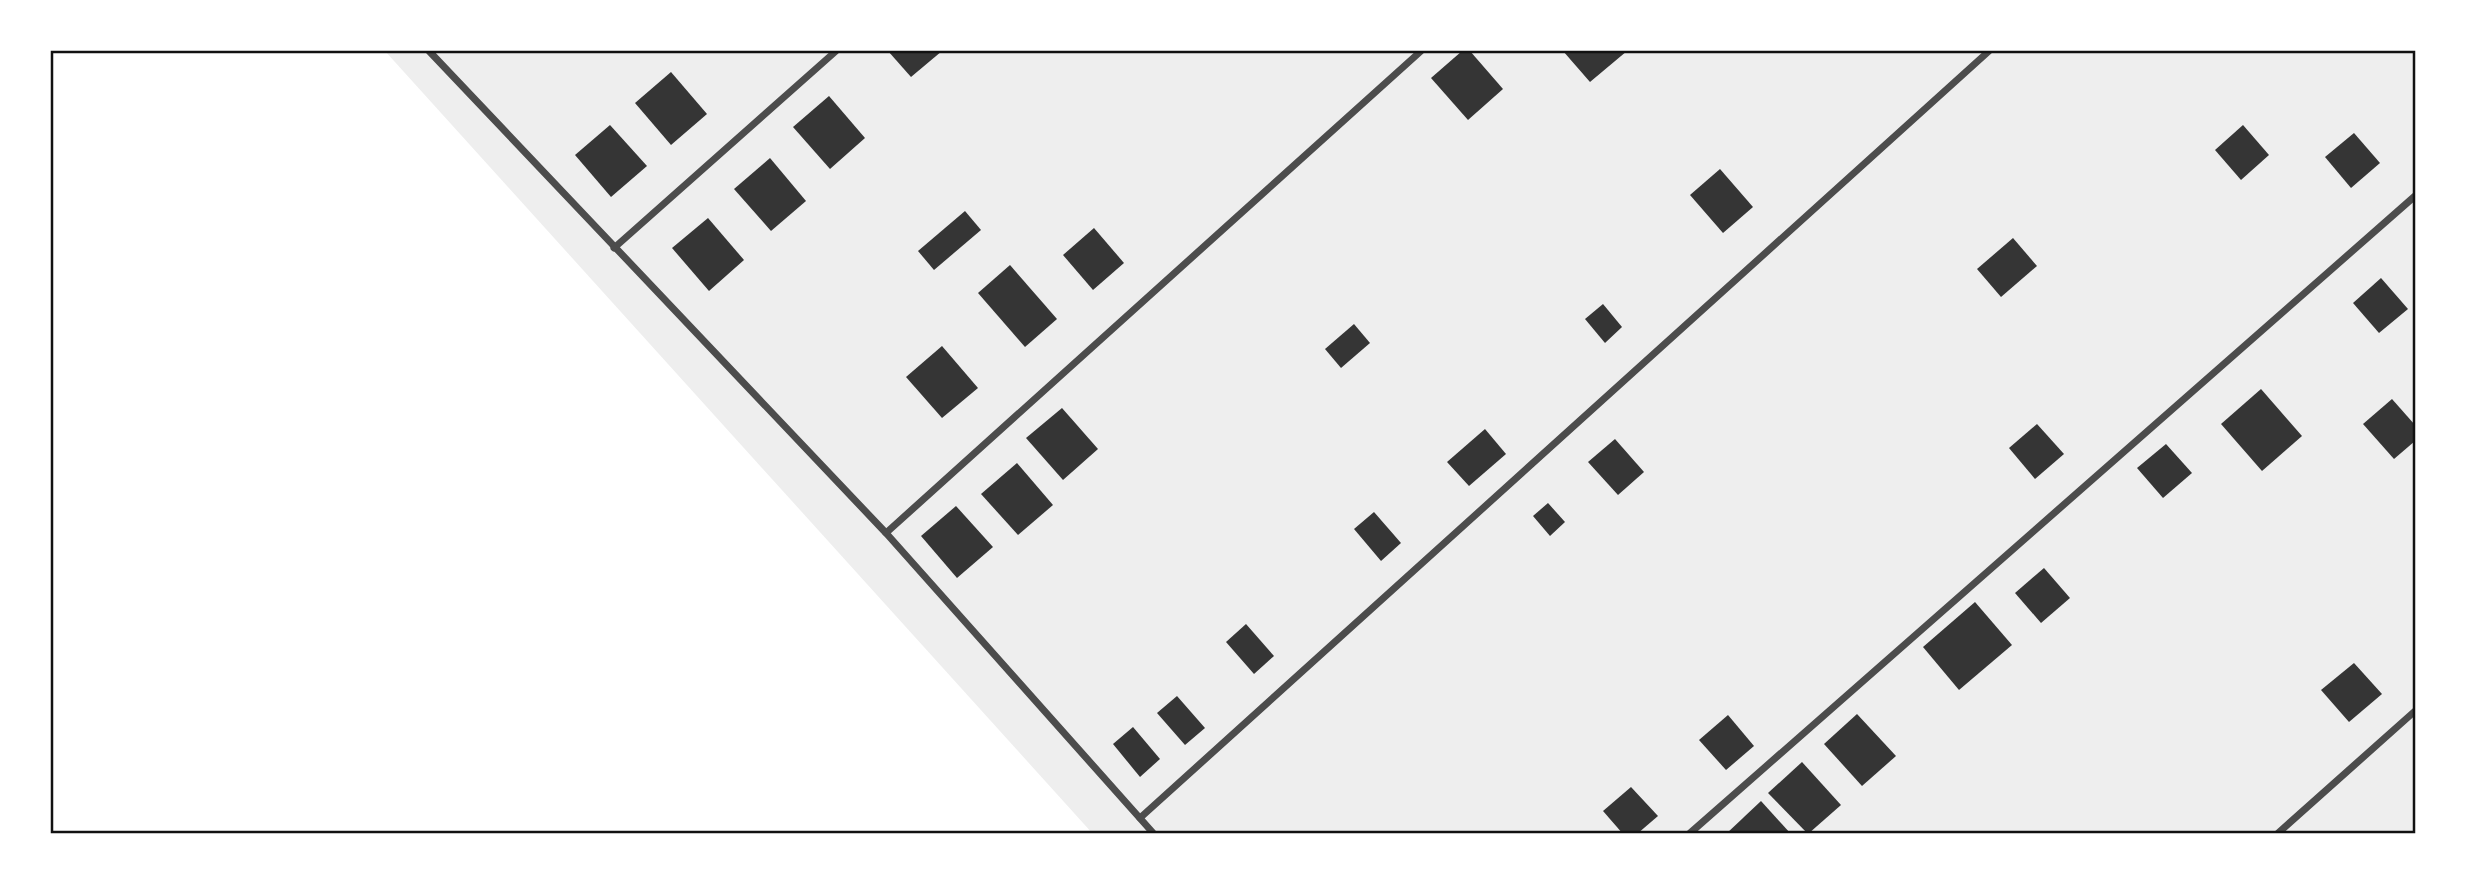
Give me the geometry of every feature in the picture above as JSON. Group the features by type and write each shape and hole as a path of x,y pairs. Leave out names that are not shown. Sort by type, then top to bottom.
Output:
{"street":[{"path":"429,51 886,533 1154,834"},
{"path":"614,248 836,51"},
{"path":"886,533 1421,51"},
{"path":"1140,818 1989,51"},
{"path":"1689,834 2415,196"},
{"path":"2277,834 2415,710"}],"shaded area":[{"path":"385,51 2415,51 2415,834 1093,834"}],"building":[{"path":"888,51 942,51 911,77"},
{"path":"1462,51 1470,51 1503,89 1468,120 1431,78"},
{"path":"1563,51 1627,51 1590,82"},
{"path":"671,72 707,114 671,145 635,103"},
{"path":"829,96 865,138 830,169 793,127"},
{"path":"610,125 647,166 611,197 575,155"},
{"path":"2243,125 2269,155 2241,180 2215,150"},
{"path":"2354,133 2380,163 2351,188 2325,157"},
{"path":"770,158 806,201 771,231 734,189"},
{"path":"1720,169 1753,207 1723,233 1690,195"},
{"path":"965,211 981,230 934,270 918,251"},
{"path":"708,218 744,260 709,291 672,248"},
{"path":"1094,228 1124,263 1093,290 1063,255"},
{"path":"2013,238 2037,266 2001,297 1977,269"},
{"path":"1010,265 1057,319 1025,347 978,293"},
{"path":"2381,278 2408,309 2379,333 2353,303"},
{"path":"1603,304 1622,327 1605,343 1585,319"},
{"path":"1354,324 1370,343 1341,368 1325,349"},
{"path":"942,346 978,388 942,418 906,377"},
{"path":"2261,389 2302,436 2262,471 2221,424"},
{"path":"2392,399 2415,425 2415,441 2394,459 2363,424"},
{"path":"1062,408 1098,449 1063,480 1026,438"},
{"path":"2037,424 2064,454 2035,479 2009,448"},
{"path":"1485,429 1506,454 1469,486 1447,462"},
{"path":"1615,439 1644,472 1618,495 1588,462"},
{"path":"2166,444 2192,473 2163,498 2137,468"},
{"path":"1017,463 1053,505 1018,535 981,494"},
{"path":"1548,503 1565,522 1550,536 1533,516"},
{"path":"956,506 993,547 957,578 921,536"},
{"path":"1374,512 1401,543 1381,561 1354,529"},
{"path":"2044,568 2070,598 2041,623 2015,593"},
{"path":"1975,602 2012,645 1959,690 1923,647"},
{"path":"1246,624 1274,656 1254,674 1226,642"},
{"path":"2354,663 2382,694 2349,722 2321,690"},
{"path":"1177,696 1205,728 1185,745 1157,713"},
{"path":"1857,714 1896,756 1862,786 1824,744"},
{"path":"1728,715 1754,746 1726,770 1699,740"},
{"path":"1133,727 1160,759 1140,777 1113,744"},
{"path":"1802,762 1841,805 1808,834 1768,793"},
{"path":"1631,787 1658,816 1637,834 1623,834 1603,811"},
{"path":"1761,801 1791,834 1726,834"}]}
